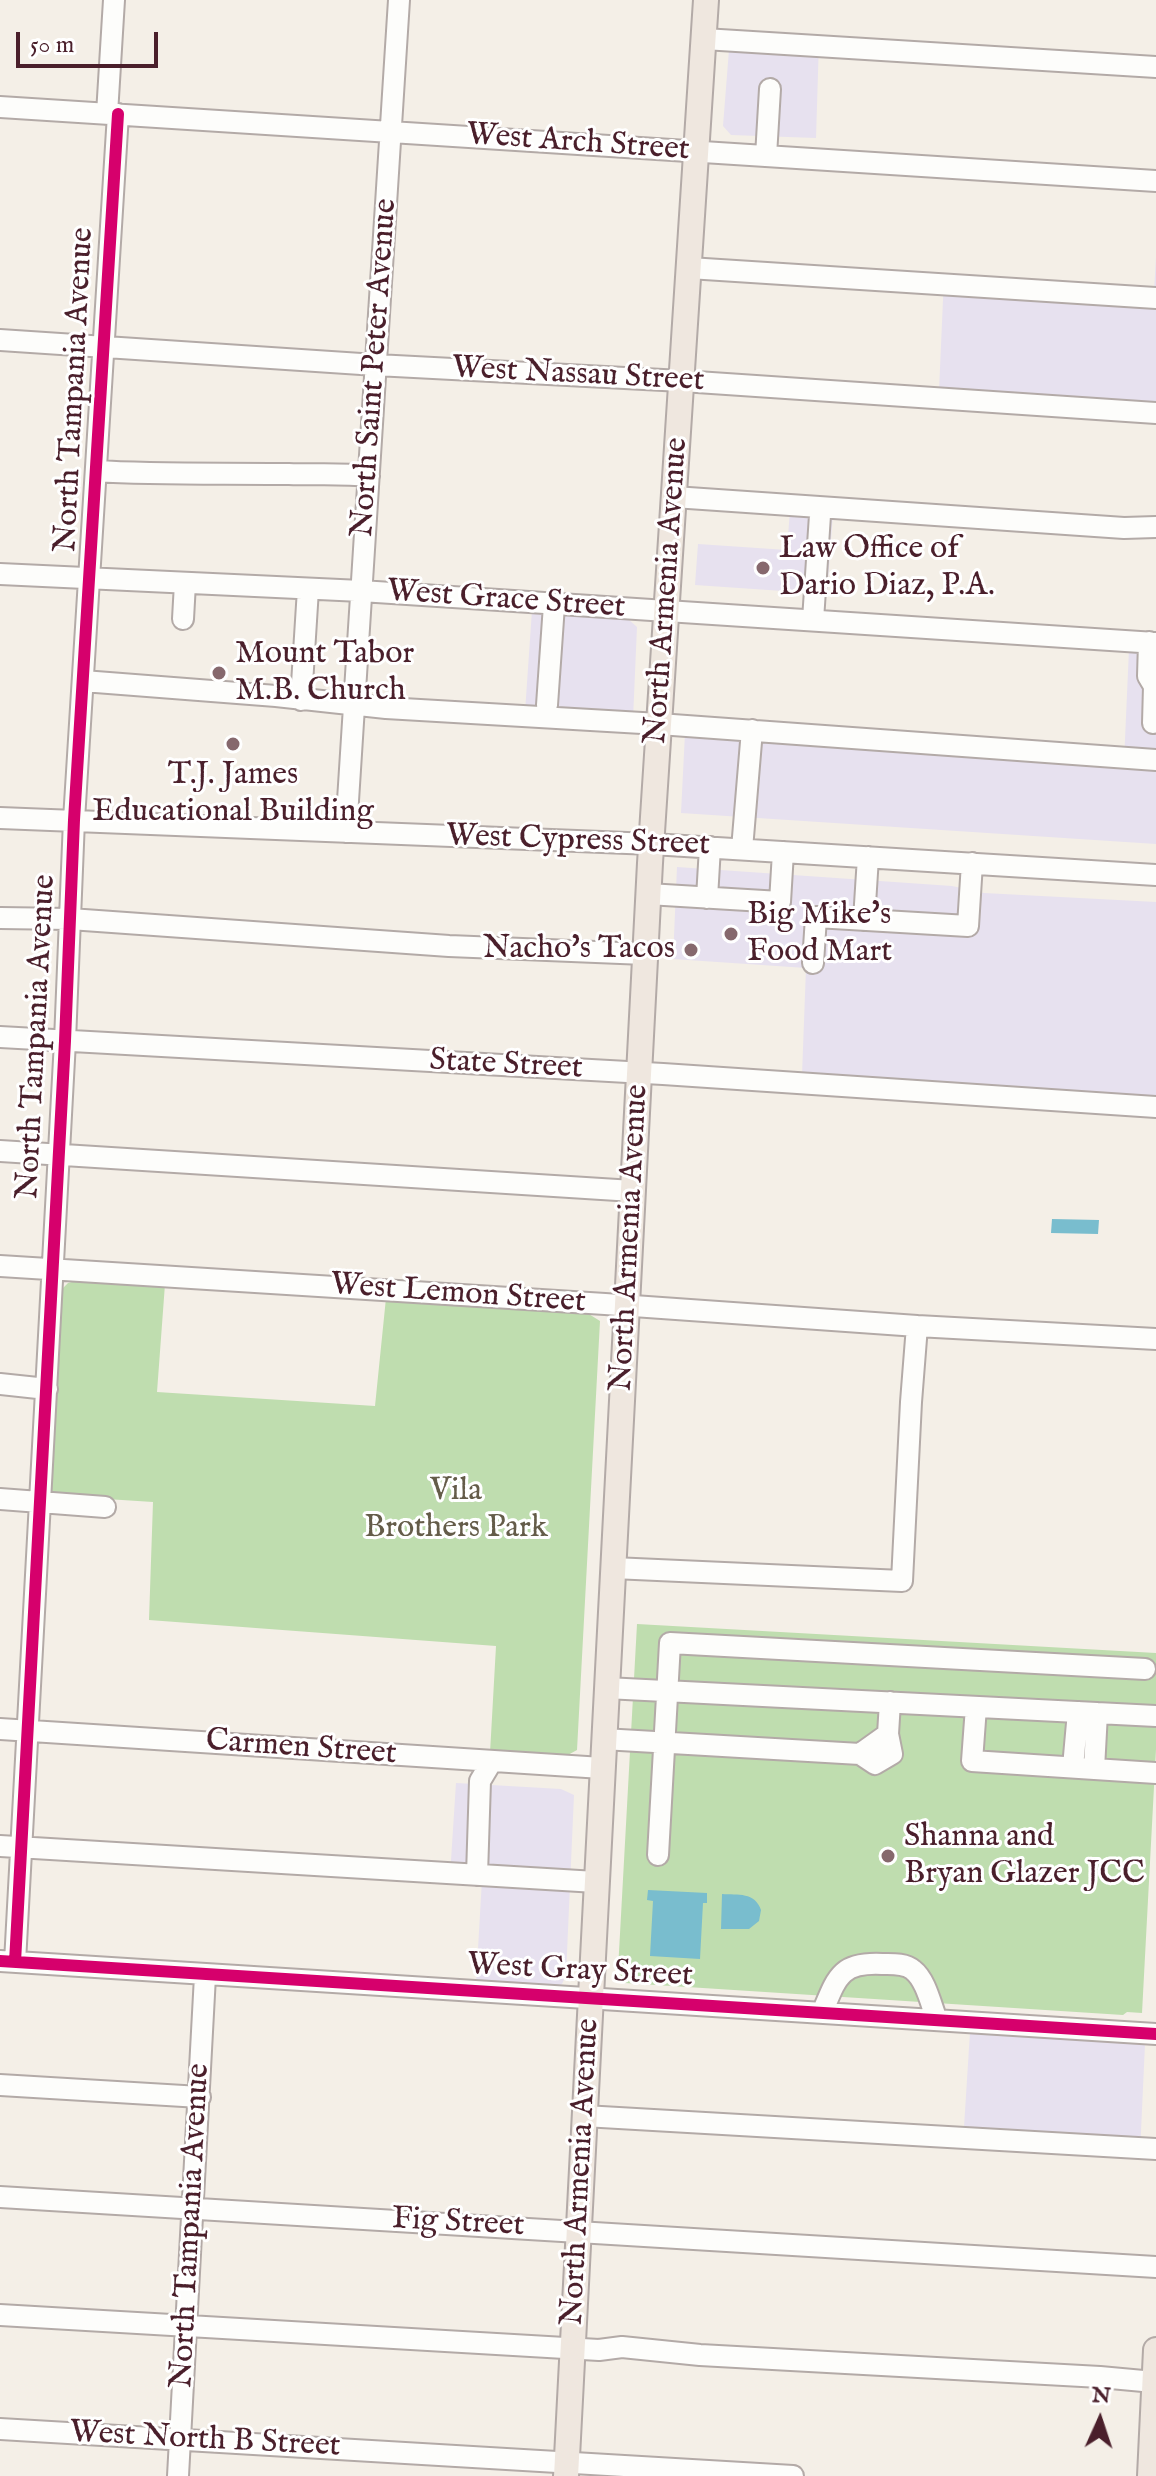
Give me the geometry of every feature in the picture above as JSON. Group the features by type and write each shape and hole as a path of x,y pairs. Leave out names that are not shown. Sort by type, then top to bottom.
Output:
{"main road":[{"name":"North Armenia Avenue","path":"566,2469 648,894 706,0"},
{"path":"1150,2476 1156,2352"}],"street":[{"name":"North Tampania Avenue","path":"8,1962 22,1847 29,1731 74,820 104,345 114,0"},
{"name":"North Saint Peter Avenue","path":"346,832 399,0"},
{"path":"704,39 1156,67"},
{"path":"766,156 770,89"},
{"name":"West Arch Street","path":"0,107 1156,181"},
{"path":"689,268 1156,298"},
{"name":"West Nassau Street","path":"0,340 1156,413"},
{"path":"96,471 162,475 241,472 369,476"},
{"path":"674,497 1124,528 1156,527"},
{"path":"813,620 820,515"},
{"name":"West Grace Street","path":"0,574 361,591 1152,643"},
{"path":"183,619 185,583"},
{"path":"301,700 308,589"},
{"path":"547,705 554,605"},
{"path":"1152,643 1148,676 1154,686 1153,723"},
{"path":"83,681 386,708 752,730 1156,760"},
{"path":"742,849 752,730"},
{"name":"West Cypress Street","path":"0,818 652,844 1156,875"},
{"path":"707,898 710,847"},
{"path":"648,894 780,902 783,852"},
{"path":"864,920 868,857"},
{"path":"813,963 816,917 968,926 972,863"},
{"path":"0,918 70,919 449,946 645,954"},
{"name":"State Street","path":"0,1037 639,1073 1156,1107"},
{"path":"0,1151 633,1191"},
{"name":"West Lemon Street","path":"0,1266 1156,1339"},
{"path":"613,1568 902,1581 917,1326"},
{"path":"0,1384 47,1389"},
{"path":"0,1499 105,1507"},
{"path":"658,1855 670,1643 1145,1669"},
{"path":"606,1688 1156,1716"},
{"path":"603,1739 860,1754 888,1734 890,1702"},
{"path":"976,1707 972,1761 1156,1773"},
{"path":"1084,1768 1087,1712"},
{"name":"Carmen Street","path":"0,1729 602,1768"},
{"path":"477,1875 480,1781 492,1761"},
{"path":"0,1846 596,1882"},
{"name":"West Gray Street","path":"8,1962 1156,2034"},
{"path":"822,2013 834,1985 847,1969 860,1963 901,1965 913,1970 937,2020"},
{"name":"North Tampania Avenue","path":"178,2476 205,1976"},
{"path":"0,2085 200,2097"},
{"path":"584,2116 1156,2149"},
{"name":"Fig Street","path":"0,2197 1156,2267"},
{"path":"0,2315 573,2349 622,2347 700,2355 1154,2382"},
{"name":"West North B Street","path":"0,2429 566,2469 793,2476"}],"shaded area":[{"path":"730,37 819,41 816,138 731,135 723,126"},
{"path":"1156,257 1156,405 939,391 944,277 1154,292"},
{"name":"Law Office of Dario Diaz, P.A.","path":"790,510 833,513 827,594 695,585 698,544 787,550"},
{"path":"532,610 628,619 637,627 633,719 525,712"},
{"path":"1129,649 1156,650 1156,844 681,813 685,733 1124,762"},
{"path":"677,867 952,886 984,893 1156,902 1156,1096 802,1075 806,968 673,959"},
{"path":"456,1783 561,1789 574,1795 566,1975 562,1984 552,1987 476,1984 482,1879 450,1876"},
{"path":"970,2032 1145,2044 1140,2153 963,2143"}],"green space":[{"name":"Vila Brothers Park","path":"79,1280 165,1284 157,1392 375,1406 386,1298 584,1311 600,1321 577,1750 566,1756 490,1753 496,1646 149,1620 153,1502 50,1493 59,1292 68,1283"},
{"name":"Shanna and Bryan Glazer JCC","path":"637,1624 1156,1653 1156,1749 1142,2013 1127,2012 1123,2015 625,1983 618,1970"}],"water":[{"path":"1052,1219 1099,1220 1098,1234 1051,1233"},
{"path":"648,1890 707,1893 707,1903 703,1903 700,1959 650,1956 653,1901 647,1900"},
{"path":"722,1894 755,1900 761,1910 759,1921 749,1929 721,1929"}],"cycle path":[{"path":"15,1962 65,1041 74,820 118,114"},
{"path":"0,1961 1156,2034"}],"place":[{"name":"Law Office of Dario Diaz, P.A.","path":"763,568"},
{"name":"Mount Tabor M.B. Church","path":"219,673"},
{"name":"T.J. James Educational Building","path":"233,744"},
{"name":"Big Mike's Food Mart","path":"731,934"},
{"name":"Nacho's Tacos","path":"691,950"},
{"name":"Shanna and Bryan Glazer JCC","path":"888,1856"}]}
